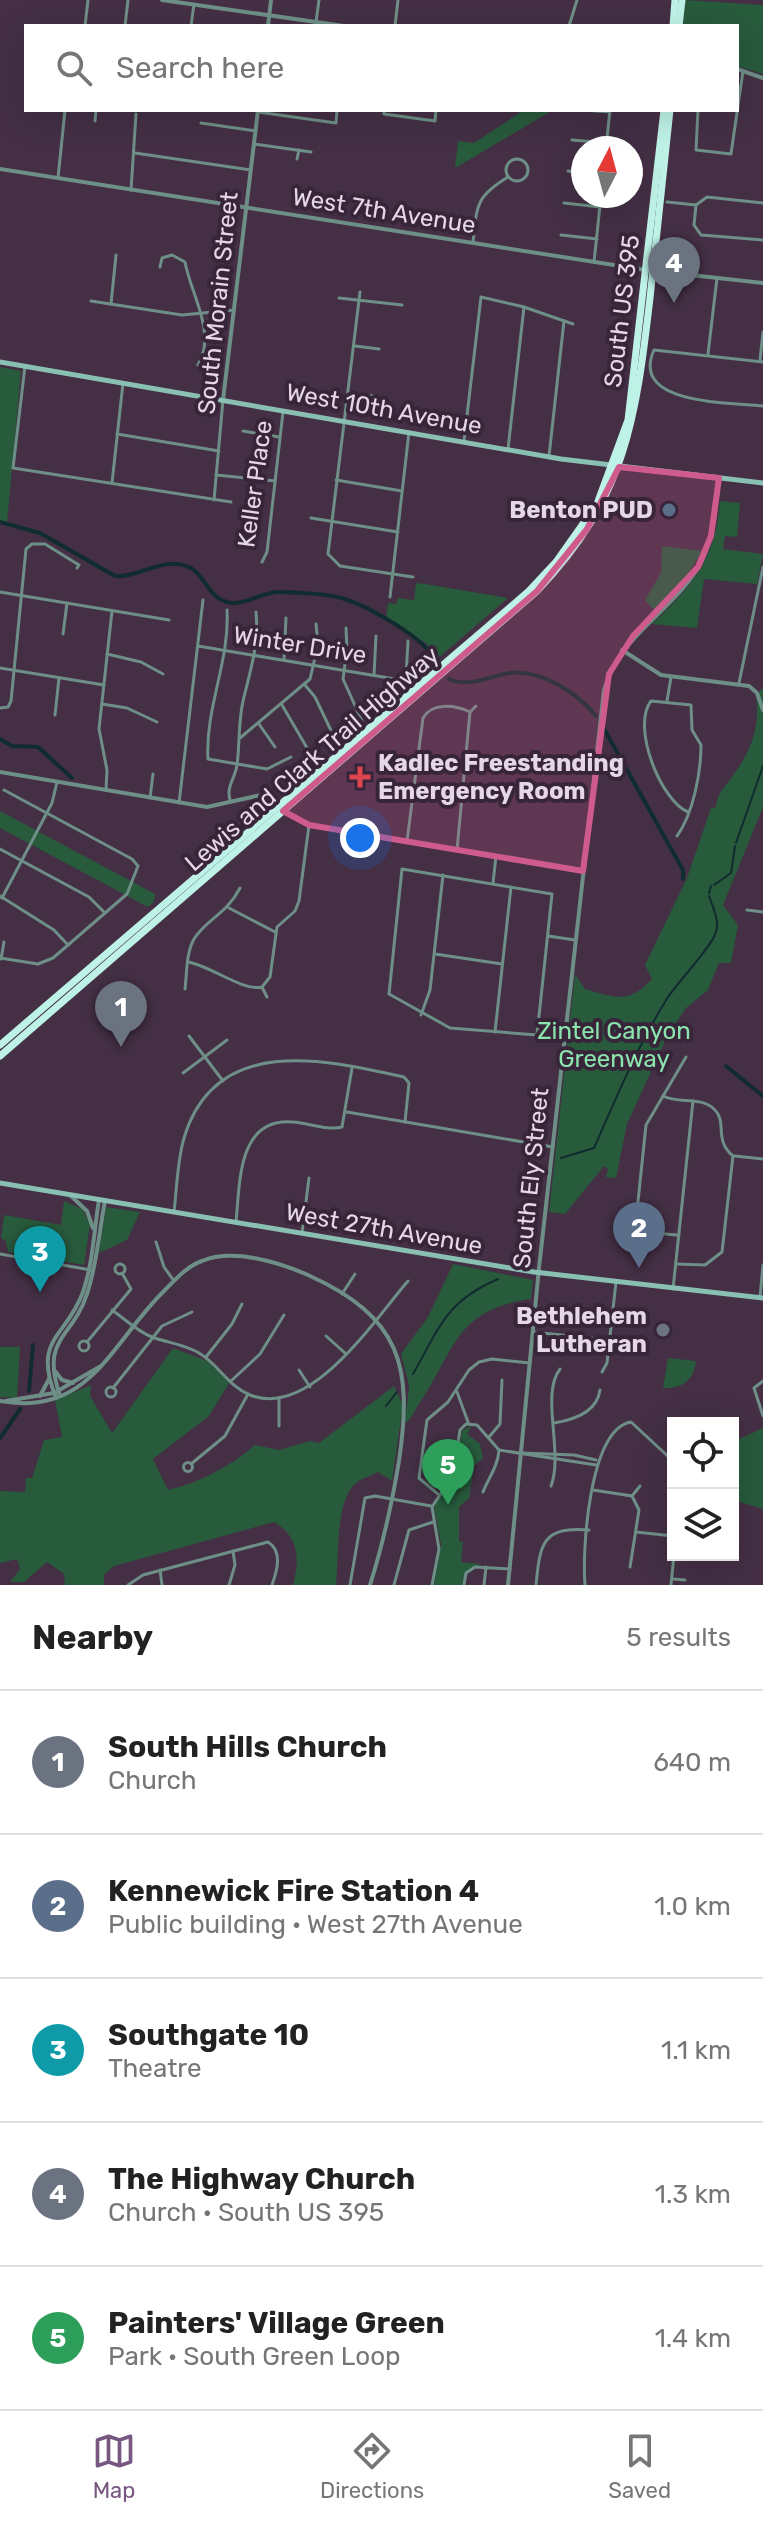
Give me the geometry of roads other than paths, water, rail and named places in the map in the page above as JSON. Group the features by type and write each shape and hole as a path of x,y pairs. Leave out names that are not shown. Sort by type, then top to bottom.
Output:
{"highway":[{"path":"679,0 679,24"},
{"path":"673,24 679,0"},
{"name":"South US 395","path":"650,270 664,112"},
{"name":"South US 395","path":"616,467 631,405 670,112"},
{"name":"Lewis and Clark Trail Highway","path":"0,1045 537,591 587,529 616,467"},
{"name":"Lewis and Clark Trail Highway","path":"0,1056 280,809"}],"main road":[{"name":"West 10th Avenue","path":"0,362 549,457 763,483"},
{"name":"West 27th Avenue","path":"0,1183 539,1273 761,1298"}],"street":[{"path":"85,24 88,0"},
{"path":"125,24 128,0"},
{"path":"162,0 330,24"},
{"path":"230,10 231,0"},
{"path":"268,24 271,0"},
{"path":"316,22 319,0"},
{"path":"395,24 398,0"},
{"path":"570,24 577,0"},
{"path":"191,3 191,24"},
{"path":"739,70 763,78"},
{"path":"739,80 743,71"},
{"path":"58,178 65,112"},
{"path":"95,121 96,112"},
{"name":"South Morain Street","path":"214,500 258,112"},
{"path":"264,112 336,123 337,112"},
{"path":"384,112 435,121 436,112"},
{"path":"607,136 610,112"},
{"path":"698,112 696,150 731,154 736,112"},
{"path":"131,190 136,114"},
{"path":"201,123 256,131"},
{"path":"254,144 311,152"},
{"path":"297,159 299,150"},
{"path":"135,153 251,170"},
{"path":"473,243 479,200 488,189 508,177 522,180 528,171 526,163 520,159 510,161 506,167 508,177"},
{"name":"West 7th Avenue","path":"0,169 594,262 763,283"},
{"path":"667,202 696,205 707,197 763,203"},
{"path":"564,203 571,204"},
{"path":"696,205 694,225 701,235 763,240"},
{"path":"594,262 600,208"},
{"path":"561,235 597,239"},
{"path":"111,304 116,255"},
{"path":"160,267 164,257 175,255 184,259 190,289 205,331 198,365"},
{"path":"708,356 717,278"},
{"path":"360,292 336,480 331,560 340,566 413,577"},
{"path":"464,441 481,297 524,307 573,324"},
{"path":"339,298 402,305"},
{"path":"91,301 182,315 234,310"},
{"path":"508,449 524,307"},
{"path":"549,457 564,321"},
{"path":"763,332 761,362 654,350 650,371 668,392 763,406"},
{"path":"355,346 379,349"},
{"path":"25,366 13,468 231,502"},
{"path":"112,484 123,383"},
{"path":"349,394 374,396"},
{"name":"Keller Place","path":"262,562 267,552 283,410"},
{"path":"243,431 280,437"},
{"path":"390,597 409,432"},
{"path":"117,434 219,451"},
{"path":"216,475 275,481"},
{"name":"South Ely Street","path":"508,1585 539,1273 604,690 622,650 698,567 713,527 719,478"},
{"path":"336,480 402,491"},
{"path":"311,518 398,532"},
{"path":"0,708 8,707 14,670 24,554 32,544 45,544 79,565 77,568"},
{"path":"739,683 763,567"},
{"path":"0,592 169,620"},
{"path":"179,803 203,600"},
{"path":"63,634 67,603"},
{"path":"227,610 225,651 213,697 207,756 212,762 267,769 291,757"},
{"path":"106,791 99,737 112,611"},
{"path":"231,803 228,790 237,766 244,697 255,656 256,612"},
{"path":"284,660 286,618"},
{"path":"239,739 304,684 314,665 316,624"},
{"path":"346,628 343,679 362,721"},
{"path":"374,675 376,636"},
{"name":"Winter Drive","path":"198,646 405,678 408,641"},
{"path":"622,650 654,672 671,677 739,683 755,691 763,710"},
{"path":"107,654 141,662 163,674"},
{"path":"0,668 104,685"},
{"path":"667,702 671,677"},
{"path":"55,715 59,678"},
{"path":"304,684 315,697 336,741"},
{"path":"677,836 688,812 702,748 692,730 693,706 649,702 643,728 645,746 676,805 688,812"},
{"path":"358,712 376,703 382,704"},
{"path":"102,704 127,708 157,722"},
{"path":"281,704 293,718 310,753"},
{"path":"457,850 470,712 476,706"},
{"path":"407,841 423,718 434,707 470,712"},
{"path":"259,723 275,747"},
{"path":"0,772 214,807 261,795 309,825 583,871"},
{"path":"150,798 153,774"},
{"path":"58,782 47,813 1,897 54,930 68,945"},
{"path":"389,785 413,789"},
{"path":"4,790 137,862 132,888 43,963 0,958 4,942"},
{"path":"188,962 207,966 251,988 262,987 270,977 275,932 299,901 309,825"},
{"path":"0,849 89,897 105,913"},
{"path":"493,883 496,856"},
{"path":"404,868 493,883 552,894 537,1035 454,1029 394,1000 388,992 400,873 404,868"},
{"path":"421,1015 429,994 443,875"},
{"path":"495,1032 511,887"},
{"path":"185,989 195,938 229,908 240,888"},
{"path":"229,908 275,932"},
{"path":"747,910 763,912"},
{"path":"548,936 575,940"},
{"path":"433,954 502,964"},
{"path":"262,987 267,997"},
{"path":"189,1036 223,1081"},
{"path":"183,1073 227,1040"},
{"path":"679,1235 655,1233 643,1225 637,1211 644,1131 686,1057"},
{"path":"174,1212 187,1128 203,1100 223,1081 248,1067 276,1059 352,1068 408,1080 405,1122"},
{"path":"236,1222 246,1149 264,1128 287,1122 342,1127 347,1112 352,1068"},
{"path":"663,1096 707,1104 717,1113 725,1149 733,1156 763,1159"},
{"path":"673,1289 693,1101"},
{"path":"347,1112 553,1147"},
{"path":"725,1149 732,1143"},
{"path":"676,1264 700,1266 715,1261 723,1247 733,1156"},
{"path":"302,1233 309,1178"},
{"path":"70,1195 89,1214 94,1234"},
{"path":"90,1269 102,1201"},
{"path":"38,1397 45,1391 49,1378 48,1356 78,1303 90,1269 102,1201"},
{"path":"637,1230 643,1225"},
{"path":"156,1242 164,1267 174,1281"},
{"path":"202,1252 205,1260"},
{"path":"0,1254 90,1269"},
{"path":"2,1401 26,1404 57,1395 92,1378 132,1325 174,1281 205,1260 251,1259 305,1272 342,1294 374,1320 398,1354 405,1386 393,1500 370,1585"},
{"path":"715,1261 720,1266"},
{"path":"761,1298 763,1265"},
{"path":"87,1342 131,1287 122,1273"},
{"path":"342,1294 355,1274"},
{"path":"112,1310 152,1337 186,1347 206,1357 248,1394 279,1398 310,1387 345,1353 408,1281"},
{"path":"602,1372 607,1363 616,1282"},
{"path":"206,1357 232,1324 242,1304"},
{"path":"113,1388 164,1325 192,1312"},
{"path":"231,1381 260,1354 284,1315"},
{"path":"57,1395 53,1368 61,1330"},
{"path":"533,1332 610,1340"},
{"path":"326,1336 345,1353"},
{"path":"438,1494 419,1478 425,1424 457,1392 469,1370 482,1360 530,1363"},
{"path":"2,1401 57,1395 101,1366"},
{"path":"53,1368 62,1380 75,1383"},
{"path":"551,1486 556,1456 556,1375 560,1369"},
{"path":"299,1370 310,1387"},
{"path":"49,1378 57,1395"},
{"path":"489,1437 500,1424 502,1380"},
{"path":"763,1381 755,1384 763,1416"},
{"path":"554,1423 584,1413 599,1396 600,1390"},
{"path":"457,1392 469,1423 489,1437 499,1450 498,1464 488,1474 483,1492"},
{"path":"191,1464 225,1436 248,1394"},
{"path":"279,1398 279,1426"},
{"path":"585,1585 597,1462 609,1439 629,1422 667,1456"},
{"path":"432,1585 439,1549 432,1507 453,1475 460,1430 469,1423"},
{"path":"499,1450 597,1462"},
{"path":"632,1496 640,1486"},
{"path":"593,1490 632,1496"},
{"path":"630,1567 638,1506 632,1496"},
{"path":"350,1585 361,1534 362,1505 367,1497 432,1507"},
{"path":"394,1585 410,1529 433,1522"},
{"path":"536,1585 541,1548 549,1536 563,1529 590,1532"},
{"path":"544,1530 549,1536"},
{"path":"636,1532 667,1535"},
{"path":"128,1585 139,1577 160,1570 271,1543 277,1562 272,1585"},
{"path":"229,1585 235,1565 233,1551"},
{"path":"671,1585 673,1561"},
{"path":"484,1585 486,1567"},
{"path":"464,1585 470,1569 510,1569"},
{"path":"160,1570 162,1585"},
{"path":"671,1578 685,1580"}],"waterway":[{"path":"0,522 40,533 115,576 168,564 186,566 193,569 223,601 243,602 279,592 345,599 408,633 435,660"},
{"path":"449,679 464,682 510,673 534,675 569,691 596,716"},
{"path":"603,727 683,870 683,879"},
{"path":"0,739 12,746 38,747 72,778"},
{"path":"736,843 763,766"},
{"path":"714,885 731,873 735,846"},
{"path":"683,870 685,874"},
{"path":"709,893 711,886"},
{"path":"561,1158 594,1148 657,1015 713,938 717,923 709,896"},
{"path":"726,1066 763,1096"},
{"path":"413,1374 438,1329 455,1307 498,1279"},
{"path":"29,1391 33,1345"},
{"path":"386,1406 397,1392"},
{"path":"0,1438 20,1409"},
{"path":"447,1501 451,1498"}],"place":[{"name":"The Highway Church","path":"674,303"},
{"name":"Benton PUD","path":"669,510"},
{"name":"Kadlec Freestanding Emergency Room","path":"360,777"},
{"name":"South Hills Church","path":"121,1047"},
{"name":"Kennewick Fire Station 4","path":"639,1268"},
{"name":"Southgate 10","path":"40,1292"},
{"name":"Bethlehem Lutheran","path":"663,1330"},
{"name":"Painters' Village Green","path":"448,1505"}],"park label":[{"name":"Zintel Canyon Greenway","path":"614,1045"}]}
